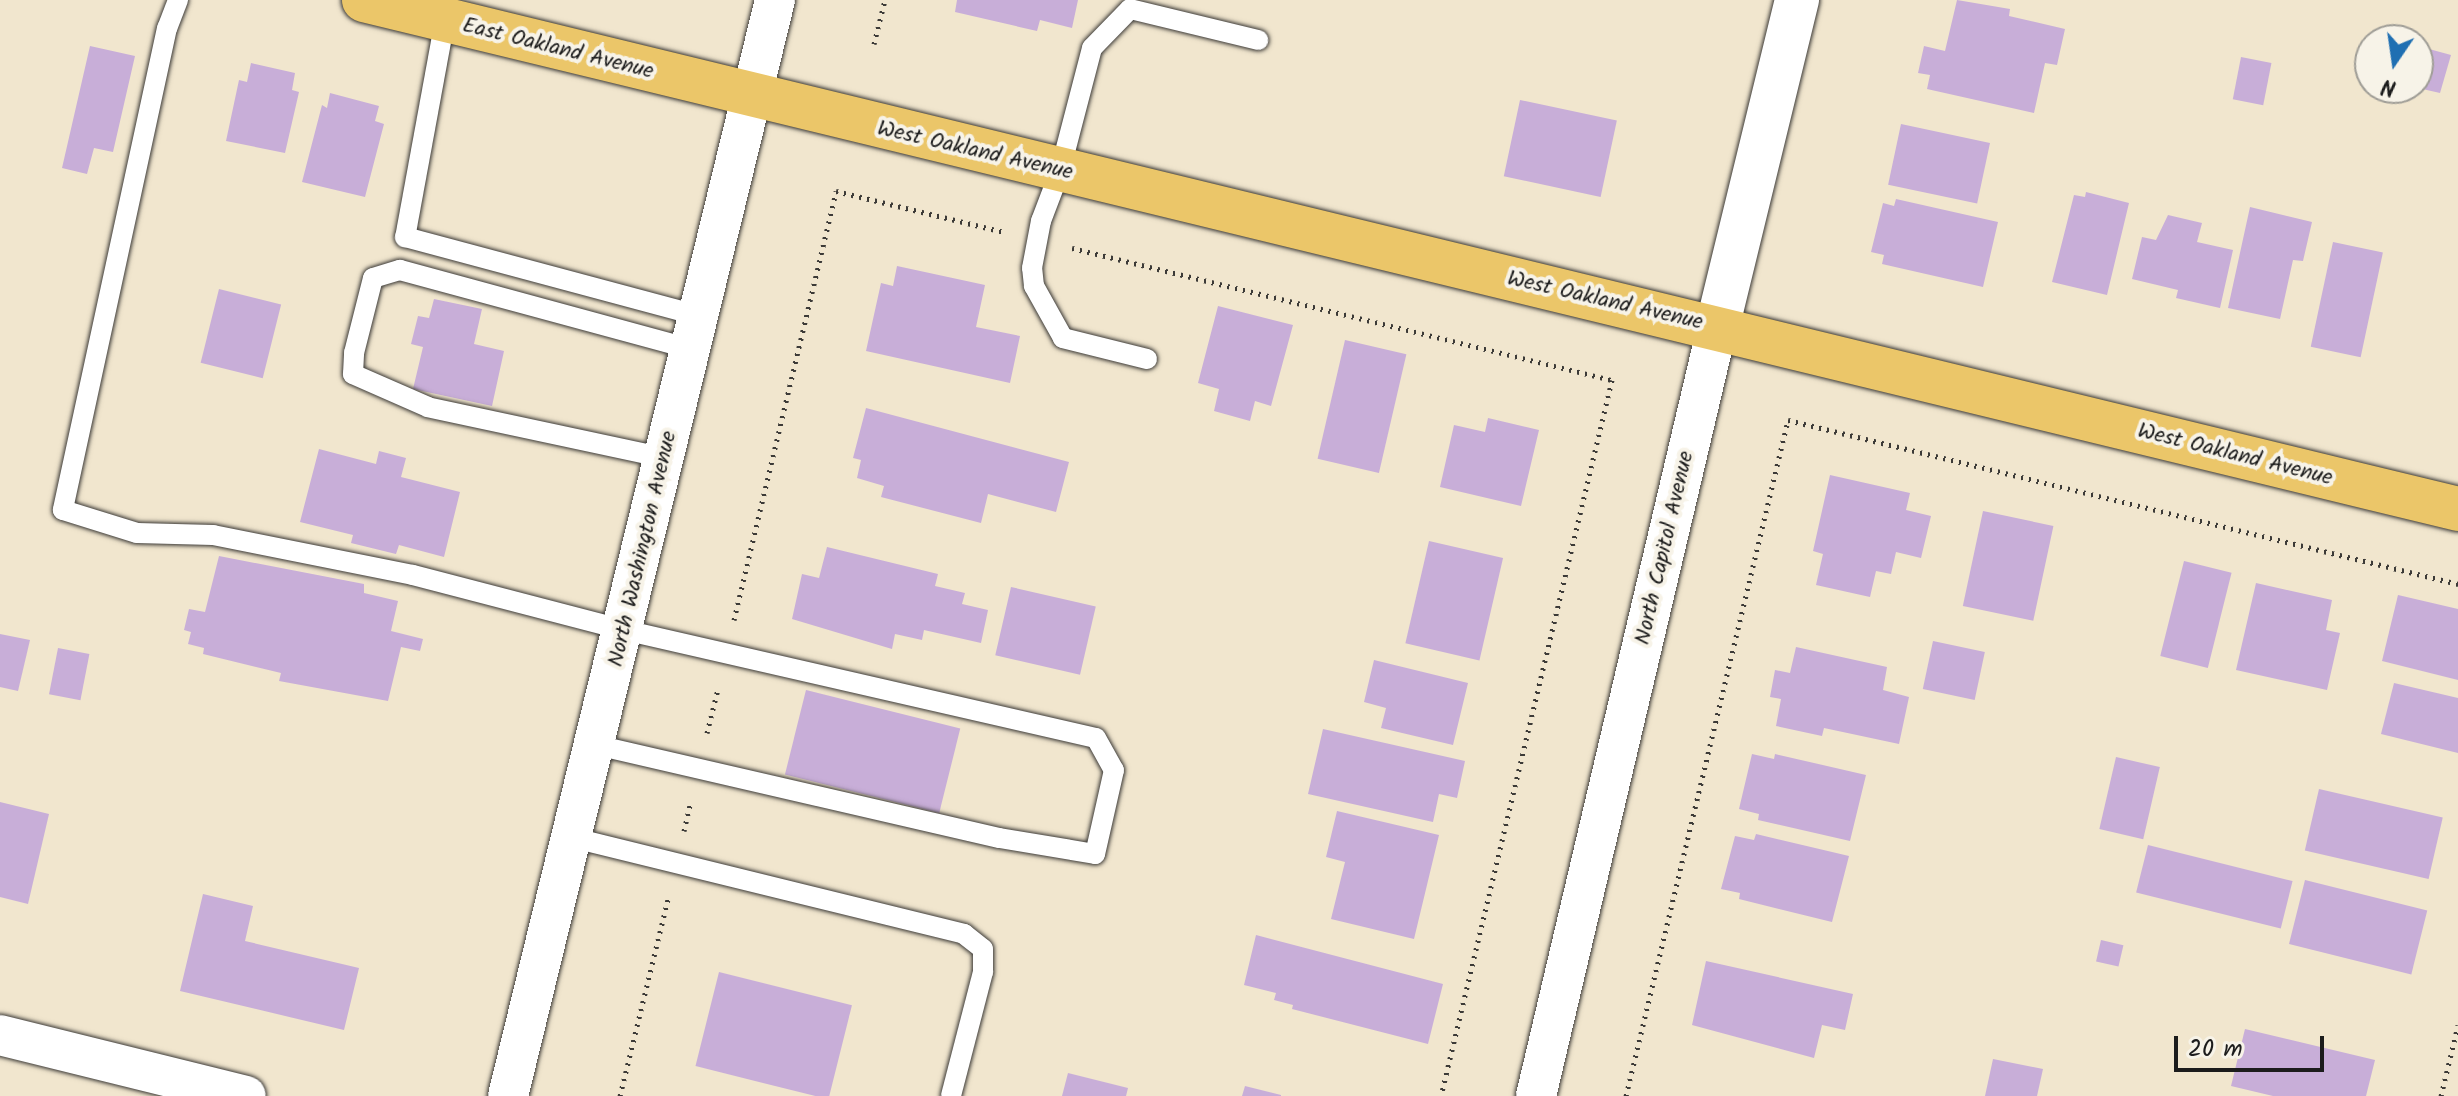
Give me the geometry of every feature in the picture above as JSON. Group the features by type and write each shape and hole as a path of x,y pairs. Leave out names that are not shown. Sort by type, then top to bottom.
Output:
{"main road":[{"name":"East Oakland Avenue","path":"364,0 752,98"},
{"name":"West Oakland Avenue","path":"752,98 1717,328 2458,509"}],"street":[{"name":"North Washington Avenue","path":"508,1096 574,838 775,0"},
{"name":"North Capitol Avenue","path":"1536,1096 1797,0"},
{"path":"0,1035 246,1096"}],"lane":[{"path":"178,0 167,28 63,510 137,533 213,535 309,553 726,654 1096,738 1114,770 1095,854 999,838 596,745"},
{"path":"1147,359 1063,338 1034,286 1037,240 1060,171 1092,48 1130,9 1258,40"},
{"path":"445,20 405,237 695,333"},
{"path":"665,458 428,407 353,374 354,353 373,278 400,270 695,333"},
{"path":"574,838 964,934 983,949 983,972 951,1096"}],"path":[{"path":"874,44 885,0"},
{"path":"620,1096 836,191 1612,380 1441,1096"},
{"path":"1626,1096 1788,420 2458,584"},
{"path":"2441,1096 2458,1025"}],"building":[{"path":"957,0 1078,0 1072,28 1040,20 1037,31 955,12"},
{"path":"1957,0 2010,9 2009,16 2065,29 2057,65 2045,63 2034,113 1927,89 1930,75 1918,73 1924,46 1945,51"},
{"path":"90,46 135,56 113,152 94,148 87,174 62,168"},
{"path":"2434,50 2451,55 2440,93 2434,92"},
{"path":"2241,57 2271,63 2263,105 2233,99"},
{"path":"251,63 295,73 292,90 299,92 285,153 226,141 239,80 247,82"},
{"path":"330,93 379,106 375,121 384,124 365,197 302,182 322,105 327,108"},
{"path":"1520,100 1617,121 1601,197 1504,176"},
{"path":"1901,124 1990,143 1977,204 1888,185"},
{"path":"2086,192 2129,203 2107,295 2052,282 2074,195 2085,197"},
{"path":"1896,199 1998,222 1983,287 1882,264 1884,255 1871,252 1883,203 1894,206"},
{"path":"2250,207 2312,222 2303,261 2293,260 2280,319 2228,308"},
{"path":"2168,215 2202,223 2197,242 2233,250 2220,308 2176,298 2178,290 2132,279 2142,237 2156,240"},
{"path":"2333,242 2383,253 2361,357 2311,347"},
{"path":"897,266 985,285 976,327 1020,336 1010,383 866,351 881,283 893,286"},
{"path":"219,289 281,304 263,378 201,363"},
{"path":"434,299 482,309 474,344 504,351 492,406 413,389 423,347 411,344 418,316 429,318"},
{"path":"1218,306 1293,325 1271,406 1255,401 1250,421 1214,411 1219,389 1198,383"},
{"path":"1345,340 1406,354 1379,473 1318,459"},
{"path":"866,408 1069,462 1056,512 988,494 981,523 881,497 884,486 857,478 861,460 853,458"},
{"path":"1488,418 1539,430 1521,506 1440,487 1454,425 1485,432"},
{"path":"319,449 376,464 379,451 406,458 401,477 460,492 444,557 399,545 396,554 351,543 353,535 300,522"},
{"path":"1830,475 1910,493 1906,510 1931,516 1921,558 1896,552 1891,574 1876,571 1870,597 1816,585 1823,554 1813,551"},
{"path":"1983,511 2053,526 2033,621 1963,606"},
{"path":"1429,541 1503,558 1479,660 1405,643"},
{"path":"827,547 938,574 935,586 965,593 962,604 988,610 981,643 924,630 922,640 895,634 892,649 792,619 802,574 819,578"},
{"path":"219,556 364,584 364,593 398,601 391,631 423,639 420,651 401,647 388,701 279,681 281,673 203,654 204,648 188,644 191,632 184,630 189,609 205,612"},
{"path":"2184,561 2232,573 2208,668 2160,656"},
{"path":"2256,583 2332,600 2326,630 2340,633 2327,690 2236,670"},
{"path":"1011,587 1096,607 1080,675 995,655"},
{"path":"2398,595 2458,609 2458,680 2382,661"},
{"path":"0,634 30,640 18,691 0,687"},
{"path":"1933,641 1985,652 1975,700 1923,689"},
{"path":"1796,647 1887,667 1883,690 1909,697 1899,744 1824,728 1822,736 1776,726 1781,699 1770,697 1775,670 1790,673"},
{"path":"58,648 89,654 80,700 49,694"},
{"path":"1374,660 1468,683 1453,745 1381,728 1386,708 1364,702"},
{"path":"2394,683 2458,698 2458,753 2381,734"},
{"path":"806,690 960,728 939,813 785,774"},
{"path":"1323,729 1465,761 1457,798 1439,794 1433,822 1308,794"},
{"path":"1752,754 1774,759 1775,754 1866,775 1850,841 1758,820 1759,814 1739,809"},
{"path":"2116,757 2160,767 2143,839 2099,829"},
{"path":"2319,789 2443,818 2429,879 2305,850"},
{"path":"0,802 49,814 28,904 0,897"},
{"path":"1337,811 1439,835 1414,939 1331,919 1345,862 1326,857"},
{"path":"1756,834 1849,856 1832,922 1739,899 1740,893 1721,889 1735,836 1754,840"},
{"path":"2148,845 2293,881 2281,929 2136,893"},
{"path":"2305,880 2427,910 2411,975 2289,944"},
{"path":"203,894 253,906 245,941 359,968 344,1030 180,991"},
{"path":"1256,935 1443,984 1428,1044 1292,1009 1293,1005 1274,1000 1276,993 1244,985"},
{"path":"2101,940 2123,945 2118,967 2096,961"},
{"path":"1706,961 1853,994 1845,1030 1822,1025 1814,1058 1692,1025"},
{"path":"719,972 852,1005 829,1096 815,1096 696,1066"},
{"path":"2245,1029 2375,1060 2366,1096 2273,1096 2231,1086"},
{"path":"1993,1059 2043,1069 2037,1096 1985,1096"},
{"path":"1068,1073 1128,1088 1126,1096 1062,1096"},
{"path":"1245,1086 1281,1095 1281,1096 1242,1096"}]}
